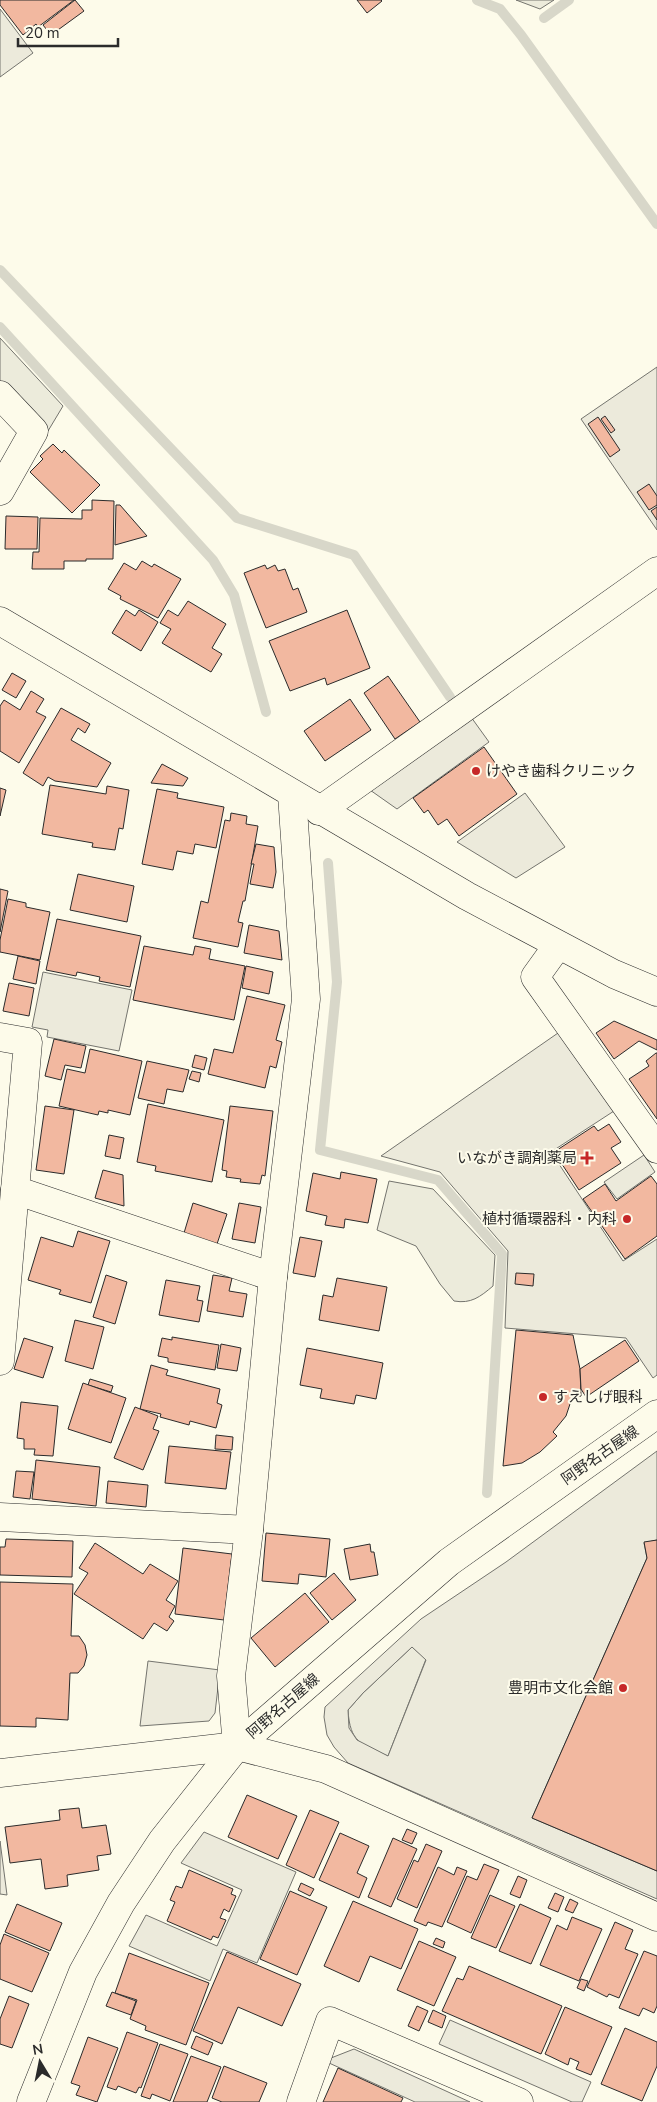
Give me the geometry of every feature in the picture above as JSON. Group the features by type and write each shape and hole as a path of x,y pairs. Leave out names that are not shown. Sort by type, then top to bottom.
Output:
{"street":[{"path":"0,396 34,431 0,491"},
{"path":"319,811 657,571"},
{"path":"0,621 204,740 319,811 467,896 614,974 657,992"},
{"path":"237,1746 232,1676 249,1530 273,1277 306,999 292,794"},
{"path":"558,944 535,977 657,1149"},
{"path":"0,1037 28,1042 0,1361"},
{"path":"15,1190 273,1277"},
{"name":"阿野名古屋線","path":"31,2102 83,1972 121,1903 162,1841 237,1746 450,1562 657,1414"},
{"path":"0,1517 249,1530"},
{"path":"0,1773 237,1746 326,1770 657,1917"},
{"path":"301,2102 330,2021 519,2102"}],"shaded area":[{"path":"516,0 554,0 540,9"},
{"path":"0,9 33,53 0,77"},
{"path":"0,338 63,406 48,431 0,381"},
{"path":"657,367 657,530 581,419"},
{"path":"471,717 489,742 397,809 370,790"},
{"path":"525,793 565,847 516,878 457,842"},
{"path":"43,972 132,990 119,1051 47,1037 48,1030 32,1027"},
{"path":"558,1033 614,1111 551,1152 623,1261 657,1239 657,1375 653,1378 626,1338 505,1328 508,1251 440,1172 381,1156"},
{"path":"644,1155 655,1172 617,1199 604,1182"},
{"path":"389,1181 433,1189 495,1255 493,1286 475,1299 460,1302 454,1301 440,1284 416,1246 377,1230"},
{"path":"657,1451 657,1540 644,1543 647,1558 532,1818 657,1871 657,1899 348,1763 334,1747 327,1735 324,1717 325,1707 421,1619 506,1562","holes":["412,1647 426,1660 388,1756 357,1740 349,1728 348,1710 363,1693"]},
{"path":"412,1647 426,1659 388,1756 364,1745 354,1736 348,1710 363,1693"},
{"path":"148,1661 220,1670 215,1713 209,1721 140,1726"},
{"path":"204,1832 296,1872 257,1963 223,1949 210,1981 129,1946 146,1915 217,1946 242,1890 181,1863"},
{"path":"0,1841 7,1895 0,1894"},
{"path":"450,2020 591,2082 582,2102 572,2102 439,2044"},
{"path":"354,2049 470,2102 415,2102 329,2063 331,2058"}],"building":[{"path":"0,0 74,0 38,27 36,24 23,35 0,5"},
{"path":"75,0 84,11 51,35 43,25"},
{"path":"357,0 381,0 382,1 367,13"},
{"path":"605,416 615,430 611,433 601,419"},
{"path":"598,417 620,450 610,457 588,424"},
{"path":"53,444 62,453 64,450 100,485 72,513 30,472 43,459 40,456"},
{"path":"649,484 657,496 657,505 649,510 637,492"},
{"path":"92,500 114,501 113,559 64,561 64,569 32,569 33,552 39,552 40,518 82,519 82,510 92,510"},
{"path":"116,505 120,505 147,536 115,545"},
{"path":"657,507 657,520 651,511"},
{"path":"6,516 38,517 37,549 5,549"},
{"path":"142,561 152,567 154,564 181,579 158,618 120,599 121,596 108,589 124,563 136,570"},
{"path":"265,565 267,569 275,565 278,571 285,569 293,590 298,588 307,612 266,628 244,573"},
{"path":"188,601 226,624 212,648 222,654 211,672 162,643 171,629 160,623 168,610 178,616"},
{"path":"126,610 135,616 139,610 158,622 141,651 112,633"},
{"path":"347,610 370,668 327,685 325,678 290,691 269,641"},
{"path":"12,673 26,681 16,698 2,690"},
{"path":"388,676 420,722 395,739 364,693"},
{"path":"31,691 44,699 36,712 46,717 19,763 0,751 0,706 4,700 20,710"},
{"path":"350,699 371,730 325,761 304,731"},
{"path":"61,708 90,724 85,733 78,728 71,740 111,763 97,787 55,781 48,777 43,786 23,773"},
{"name":"けやき歯科クリニック","path":"484,747 517,794 459,836 447,819 438,825 428,810 424,813 413,798"},
{"path":"162,764 188,778 183,786 151,783"},
{"path":"50,785 106,794 107,786 129,790 123,829 119,828 115,850 92,847 93,843 42,834"},
{"path":"0,788 6,790 0,816"},
{"path":"157,789 178,793 177,798 224,807 216,848 195,844 193,854 177,851 173,870 142,864"},
{"path":"231,813 247,816 246,824 258,826 245,901 243,901 238,922 243,923 238,947 193,938 201,901 208,903 225,820 230,821"},
{"path":"256,844 274,847 276,872 273,888 250,884 254,864 251,864"},
{"path":"78,874 134,886 127,922 70,910"},
{"path":"0,889 8,891 0,932"},
{"path":"8,899 26,903 26,907 50,912 40,960 0,952 0,940"},
{"path":"57,919 141,936 130,987 99,981 100,977 77,972 76,976 46,970"},
{"path":"249,925 279,931 282,960 244,953"},
{"path":"144,946 193,955 195,946 211,949 209,959 245,966 234,1020 133,1000"},
{"path":"18,956 40,961 36,984 13,979"},
{"path":"246,966 273,972 269,994 242,988"},
{"path":"9,983 34,988 29,1016 3,1011"},
{"path":"247,996 285,1005 276,1040 282,1042 276,1068 270,1066 265,1088 208,1074 214,1049 233,1053"},
{"path":"614,1021 657,1040 657,1050 639,1041 614,1059 596,1033"},
{"path":"54,1039 86,1046 81,1068 65,1065 61,1080 45,1076"},
{"path":"90,1049 142,1061 130,1115 108,1110 108,1113 99,1111 98,1115 59,1106 67,1069 85,1073"},
{"path":"656,1053 657,1119 629,1079 649,1066 646,1061"},
{"path":"195,1055 207,1058 204,1070 192,1067"},
{"path":"147,1061 189,1070 183,1092 167,1089 164,1104 138,1098"},
{"path":"192,1071 201,1073 199,1082 189,1079"},
{"path":"148,1104 224,1120 212,1182 155,1171 156,1166 137,1162"},
{"path":"45,1106 74,1110 64,1174 36,1170"},
{"path":"230,1106 273,1111 265,1176 262,1175 260,1184 240,1182 241,1179 226,1177 227,1171 222,1170"},
{"name":"いながき調剤薬局","path":"609,1124 621,1142 611,1148 621,1163 579,1190 554,1152 594,1126 598,1131"},
{"path":"109,1135 124,1138 120,1159 105,1156"},
{"path":"103,1170 123,1175 124,1206 95,1198"},
{"path":"341,1172 377,1179 368,1223 345,1219 344,1228 325,1225 327,1216 306,1211 313,1173 340,1179"},
{"name":"植村循環器科・内科","path":"651,1176 657,1184 657,1236 625,1259 583,1199 605,1184 616,1201"},
{"path":"193,1203 227,1214 217,1244 184,1233"},
{"path":"239,1203 261,1207 255,1243 232,1239"},
{"path":"78,1231 110,1241 91,1303 59,1294 61,1290 28,1280 41,1237 73,1247"},
{"path":"300,1237 322,1241 315,1277 293,1273"},
{"path":"516,1273 534,1274 533,1286 515,1284"},
{"path":"106,1275 127,1282 115,1324 93,1317"},
{"path":"213,1275 232,1278 229,1291 247,1294 243,1317 207,1311"},
{"path":"337,1278 387,1287 379,1331 319,1320 323,1295 333,1297"},
{"path":"166,1280 200,1286 197,1300 203,1301 199,1322 159,1315"},
{"path":"75,1320 104,1327 93,1369 65,1361"},
{"name":"すえしげ眼科","path":"516,1330 573,1335 580,1369 581,1396 572,1398 566,1416 553,1432 557,1436 540,1452 522,1463 503,1466"},
{"path":"172,1337 219,1345 215,1370 168,1362 168,1358 158,1356 162,1338 172,1340"},
{"path":"24,1338 53,1347 43,1378 14,1369"},
{"path":"625,1340 639,1361 586,1397 581,1389 580,1369"},
{"path":"221,1344 241,1348 237,1371 217,1368"},
{"path":"307,1348 383,1363 376,1399 356,1395 354,1404 320,1398 322,1389 300,1385"},
{"path":"151,1365 168,1370 166,1375 220,1389 217,1403 222,1405 216,1428 190,1421 189,1425 160,1417 161,1414 140,1409"},
{"path":"90,1379 113,1386 111,1392 88,1385"},
{"path":"83,1383 126,1398 111,1443 68,1429"},
{"path":"21,1402 58,1406 53,1456 34,1455 35,1449 24,1449 24,1439 17,1438"},
{"path":"135,1407 158,1416 153,1429 159,1431 143,1470 114,1458"},
{"path":"216,1435 233,1437 232,1450 215,1449"},
{"path":"169,1446 231,1452 226,1489 165,1483"},
{"path":"36,1460 100,1467 96,1506 32,1499"},
{"path":"16,1471 34,1472 30,1499 13,1497"},
{"path":"108,1481 148,1485 146,1507 106,1503"},
{"path":"266,1533 330,1539 326,1577 299,1574 298,1584 262,1581"},
{"path":"6,1539 73,1541 72,1577 0,1575 0,1547 5,1547"},
{"name":"豊明市文化会館","path":"657,1540 657,1871 532,1818 647,1558 644,1542"},
{"path":"95,1543 143,1574 150,1564 178,1581 166,1600 175,1606 169,1617 174,1621 167,1631 154,1623 143,1639 74,1594 88,1573 79,1568"},
{"path":"370,1544 371,1552 374,1552 378,1575 350,1580 344,1549"},
{"path":"183,1548 232,1554 224,1620 175,1614"},
{"path":"334,1573 356,1600 332,1620 310,1593"},
{"path":"0,1582 73,1584 71,1636 79,1636 85,1645 87,1655 84,1666 78,1673 70,1673 68,1720 36,1718 36,1727 0,1726"},
{"path":"305,1593 329,1622 275,1667 251,1638"},
{"path":"247,1795 297,1816 278,1859 228,1837"},
{"path":"79,1808 82,1828 106,1825 111,1854 97,1856 99,1870 67,1875 68,1886 45,1889 41,1859 10,1863 5,1827 60,1820 59,1810"},
{"path":"310,1810 339,1822 314,1878 286,1865"},
{"path":"407,1829 417,1833 412,1844 402,1840"},
{"path":"340,1833 369,1846 357,1873 367,1878 359,1898 319,1880"},
{"path":"393,1838 417,1849 391,1907 368,1897"},
{"path":"426,1844 442,1851 417,1908 397,1899 414,1860 418,1862"},
{"path":"484,1864 499,1870 471,1933 447,1922 467,1876 477,1880"},
{"path":"438,1867 454,1875 457,1867 467,1871 442,1927 428,1922 426,1926 414,1921"},
{"path":"189,1870 233,1889 231,1894 236,1896 229,1912 224,1909 220,1918 226,1920 218,1938 213,1936 211,1940 167,1921 175,1902 170,1900 176,1886 182,1888"},
{"path":"518,1876 527,1880 520,1898 510,1894"},
{"path":"301,1883 314,1889 310,1896 298,1890"},
{"path":"290,1891 327,1907 297,1975 260,1959"},
{"path":"555,1893 564,1897 558,1912 548,1908"},
{"path":"490,1895 515,1906 496,1948 471,1938"},
{"path":"570,1899 578,1903 573,1913 565,1910"},
{"path":"353,1901 418,1929 401,1969 370,1956 359,1982 324,1966"},
{"path":"17,1904 62,1923 50,1951 5,1932"},
{"path":"520,1904 551,1918 531,1964 499,1951"},
{"path":"572,1917 602,1929 579,1981 540,1965 557,1925 567,1930"},
{"path":"615,1922 633,1930 625,1949 638,1954 619,1998 609,1994 607,1997 587,1987"},
{"path":"4,1934 49,1953 32,1992 0,1979 0,1945"},
{"path":"436,1938 445,1942 443,1948 433,1944"},
{"path":"419,1941 456,1957 434,2006 397,1990"},
{"path":"644,1951 657,1956 657,2006 654,2013 643,2008 639,2016 619,2008"},
{"path":"227,1952 301,1984 282,2026 238,2007 222,2044 193,2031"},
{"path":"129,1953 209,1983 186,2045 145,2030 146,2026 130,2019 137,2000 115,1993"},
{"path":"469,1966 562,2006 541,2054 442,2011 457,1978 463,1980"},
{"path":"581,1979 588,1981 584,1991 577,1988"},
{"path":"112,1992 136,2001 131,2015 106,2006"},
{"path":"9,1996 29,2004 12,2048 0,2044 0,2019"},
{"path":"417,2006 428,2011 419,2031 408,2026"},
{"path":"565,2007 612,2027 591,2075 576,2069 579,2062 570,2058 568,2065 545,2054"},
{"path":"433,2010 446,2016 442,2028 428,2022"},
{"path":"625,2028 657,2042 657,2066 642,2101 601,2084"},
{"path":"127,2032 158,2043 141,2088 139,2087 136,2093 118,2086 116,2090 107,2087"},
{"path":"196,2036 213,2043 208,2055 191,2048"},
{"path":"88,2037 118,2048 97,2102 76,2095 80,2086 71,2083"},
{"path":"160,2044 188,2054 170,2101 152,2094 150,2099 141,2096"},
{"path":"191,2056 221,2067 207,2102 173,2102"},
{"path":"224,2066 267,2083 259,2102 222,2102 212,2098"},
{"path":"338,2068 403,2098 401,2102 323,2102"}],"waterway":[{"path":"477,0 500,9 521,35 657,224"},
{"path":"544,18 569,0"},
{"path":"0,270 237,518 354,555 450,697"},
{"path":"0,327 213,560 234,595 266,712"},
{"path":"328,863 337,982 320,1150 438,1180 502,1254 487,1493"}],"place":[{"name":"けやき歯科クリニック","path":"476,771"},
{"name":"いながき調剤薬局","path":"587,1158"},
{"name":"植村循環器科・内科","path":"627,1219"},
{"name":"すえしげ眼科","path":"543,1397"},
{"name":"豊明市文化会館","path":"623,1688"}]}
